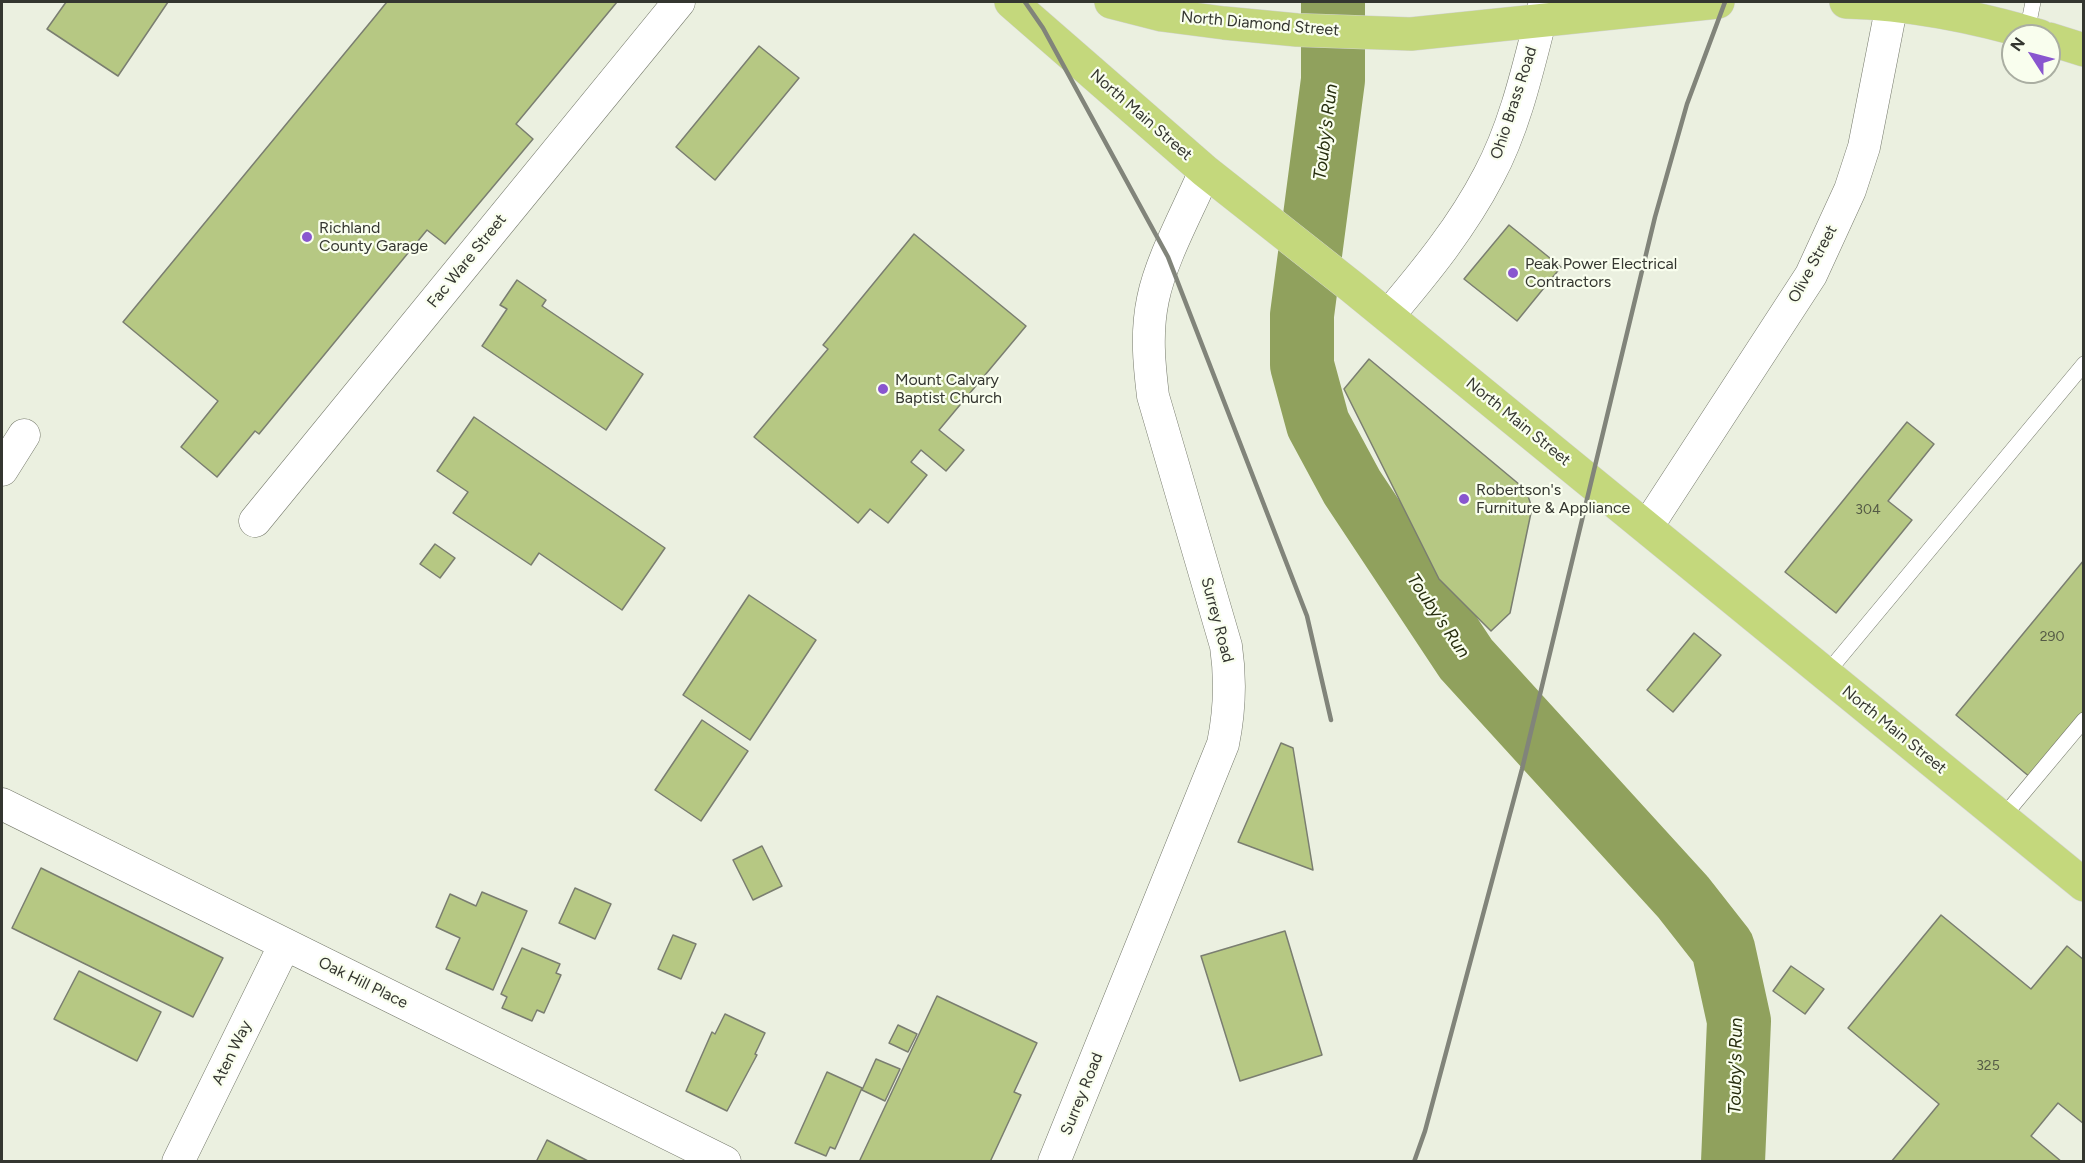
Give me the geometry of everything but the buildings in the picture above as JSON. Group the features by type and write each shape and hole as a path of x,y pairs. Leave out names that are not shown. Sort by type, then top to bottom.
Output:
{"highway":[{"name":"North Main Street","path":"1011,2 1205,171 1353,286 2084,885"},
{"name":"North Diamond Street","path":"1111,2 1162,15 1223,18 1297,30 1411,34 1542,11 1718,2"},
{"path":"1846,2 1892,4 2018,24"},
{"path":"2061,39 2084,50"}],"street":[{"name":"Fac Ware Street","path":"255,521 679,2"},
{"name":"Olive Street","path":"1647,527 1811,275 1850,190 1864,147 1892,4"},
{"name":"Ohio Brass Road","path":"1388,316 1462,222 1490,174 1507,135 1542,11"},
{"name":"Surrey Road","path":"1054,1161 1223,744 1230,710 1231,675 1226,646 1154,396 1148,356 1152,307 1158,279 1205,171"},
{"path":"2,470 24,435"},
{"name":"Oak Hill Place","path":"2,804 725,1161"},
{"name":"Aten Way","path":"178,1161 285,944"}],"lane":[{"path":"1826,674 2084,363"},
{"path":"2002,818 2084,720"}],"waterway":[{"name":"Touby's Run","path":"1333,2 1333,80 1302,315 1302,365 1318,424 1352,487 1466,659 1683,897 1723,948 1739,1021 1733,1162"}],"railway":[{"path":"1025,2 1043,28 1168,257 1307,616 1331,720"},
{"path":"1414,1162 1425,1131 1522,769 1655,217 1687,104 1725,2"}],"place":[{"name":"Richland County Garage","path":"307,237"},
{"name":"Peak Power Electrical Contractors","path":"1513,273"},
{"name":"Mount Calvary Baptist Church","path":"883,389"},
{"name":"Robertson's Furniture & Appliance","path":"1464,499"}]}
